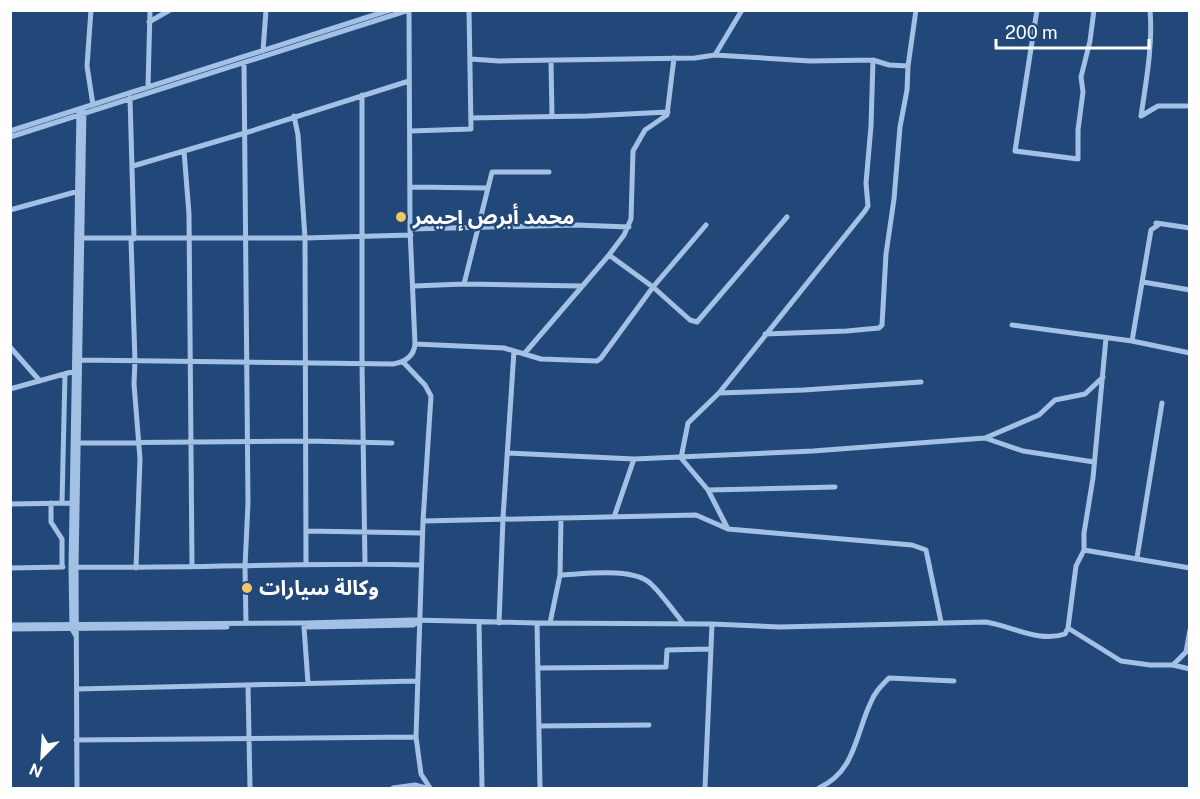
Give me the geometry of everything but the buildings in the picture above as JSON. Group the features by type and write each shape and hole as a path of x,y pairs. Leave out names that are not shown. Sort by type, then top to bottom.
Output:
{"street":[{"path":"91,10 87,66 93,105"},
{"path":"148,87 150,10"},
{"path":"149,22 170,10"},
{"path":"263,51 266,10"},
{"path":"10,137 82,112 93,105 390,10"},
{"path":"10,131 130,98 409,10 411,232 415,344 415,350 409,359 403,362 362,364 80,360"},
{"path":"410,130 471,129 469,10"},
{"path":"715,55 742,10"},
{"path":"765,334 847,331 879,328 882,325 886,254 916,10"},
{"path":"1037,10 1015,151 1078,159 1078,130 1083,92 1081,77 1090,41 1094,10"},
{"path":"1150,10 1150,43 1141,116 1158,106 1190,106"},
{"path":"471,59 551,61 695,58 715,55 810,60 873,60 889,65 908,66"},
{"path":"524,354 609,255 629,227 633,151 645,130 666,117 674,58"},
{"path":"681,458 688,423 719,393 866,212 873,60"},
{"path":"551,61 552,117"},
{"path":"244,63 248,503 246,623"},
{"path":"133,166 410,81"},
{"path":"362,95 362,441 365,564"},
{"path":"130,98 133,166 134,384 140,484 136,568"},
{"path":"77,789 73,503 82,112"},
{"path":"73,567 80,360 82,112"},
{"path":"471,118 668,112"},
{"path":"294,116 298,135 305,238 306,566"},
{"path":"184,151 189,214 192,567"},
{"path":"464,284 492,172 549,172"},
{"path":"411,187 487,188"},
{"path":"10,210 79,191"},
{"path":"609,255 653,287 690,320 700,321 787,217"},
{"path":"1132,341 1151,230 1158,225 1156,224 1190,228"},
{"path":"80,238 363,237 477,228 576,225 629,227"},
{"path":"415,344 492,348 542,359 594,362 599,360 653,287 706,225"},
{"path":"1143,282 1190,290"},
{"path":"414,286 464,284 581,286"},
{"path":"1012,325 1132,341 1190,353"},
{"path":"75,627 413,620 780,627 941,622 995,623 1022,633 1058,637 1065,634 1068,628 1076,566 1084,550 1106,338"},
{"path":"10,347 40,381"},
{"path":"499,623 514,351"},
{"path":"403,362 425,385 431,396 416,681 416,737 421,774 428,789"},
{"path":"10,389 75,371"},
{"path":"62,503 65,374"},
{"path":"507,453 634,459 681,458 986,438 1039,415 1055,400 1085,394 1103,377"},
{"path":"719,393 921,382"},
{"path":"1137,558 1162,403"},
{"path":"986,438 1023,452 1094,462"},
{"path":"78,443 139,441 392,443"},
{"path":"681,458 708,490 728,529"},
{"path":"614,517 634,459"},
{"path":"708,490 836,487"},
{"path":"51,503 51,522 62,538 63,567"},
{"path":"10,504 73,503"},
{"path":"423,521 696,515 728,529 912,544 926,550 941,622"},
{"path":"550,623 560,575 561,518"},
{"path":"307,531 422,533"},
{"path":"1084,550 1190,568"},
{"path":"10,568 421,565"},
{"path":"560,575 640,576 650,582 684,624"},
{"path":"10,627 304,627 413,625 420,621"},
{"path":"479,622 482,789"},
{"path":"537,623 540,789"},
{"path":"705,789 712,624"},
{"path":"304,627 308,683"},
{"path":"1068,628 1121,661 1173,665 1190,669"},
{"path":"1173,665 1186,652 1190,630"},
{"path":"538,668 666,667 667,650 710,649"},
{"path":"819,789 833,782 843,770 851,757 870,702 877,690 889,678 954,681"},
{"path":"77,688 416,681"},
{"path":"248,685 250,789"},
{"path":"539,726 649,725"},
{"path":"76,740 416,737"},
{"path":"393,789 415,785 428,789"}],"place":[{"name":"محمد أبرص إحيمر","path":"401,217"},
{"name":"وكالة سيارات","path":"247,588"}]}
